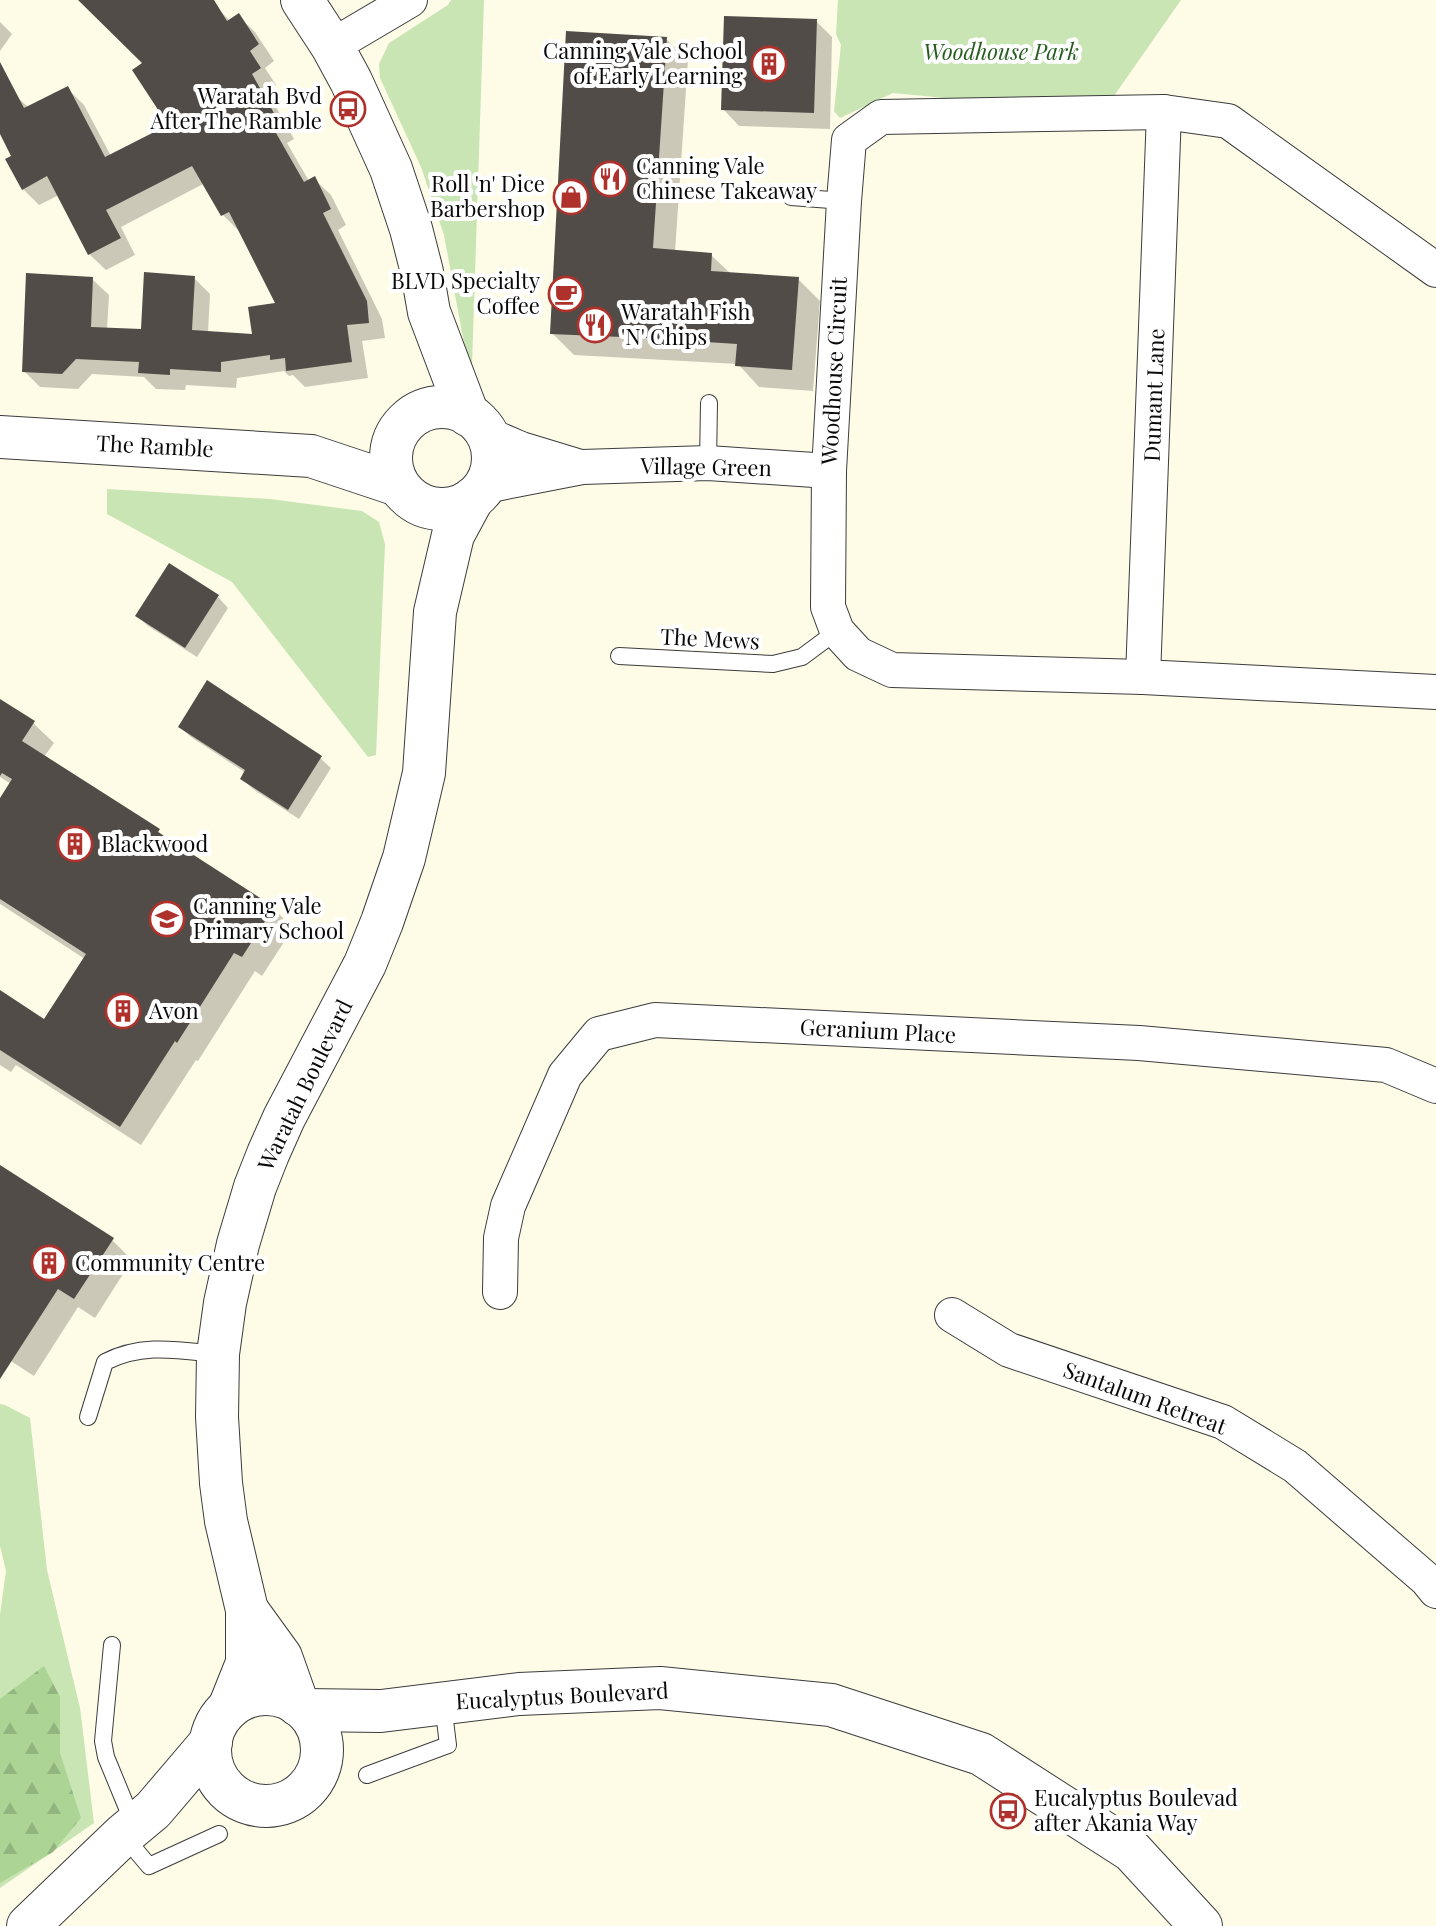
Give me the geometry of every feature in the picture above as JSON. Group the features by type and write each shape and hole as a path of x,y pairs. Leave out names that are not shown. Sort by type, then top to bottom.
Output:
{"street":[{"name":"Waratah Boulevard","path":"220,1725 247,1663 247,1610 226,1521 221,1483 217,1417 218,1354 225,1303 255,1187 284,1118 365,964 404,858 424,773 435,612 453,535 490,473 492,460 491,447 477,424 429,312 411,229 391,169 367,113 332,46 302,0"},
{"path":"332,46 410,0"},
{"name":"Woodhouse Circuit","path":"837,631 828,607 829,471 849,140 881,117 1164,112 1228,121 1436,270"},
{"name":"Dumant Lane","path":"1143,677 1164,112"},
{"name":"Waratah Boulevard","path":"429,312 406,425 391,453 392,470 405,492 421,532 435,612"},
{"path":"406,425 435,408 452,408 477,424"},
{"name":"Village Green","path":"477,424 521,449 582,467"},
{"name":"The Ramble","path":"311,456 406,425"},
{"name":"The Ramble","path":"0,437 311,456 405,492"},
{"name":"Village Green","path":"479,492 582,467 708,463 829,471"},
{"path":"405,492 427,507 443,509 458,506 479,492"},
{"path":"837,631 858,654 892,670 1143,677 1436,692"},
{"name":"Geranium Place","path":"500,1292 501,1238 508,1206 565,1075 599,1034 655,1020 1139,1043 1386,1065 1436,1086"},
{"name":"Santalum Retreat","path":"952,1315 1009,1350 1223,1422 1295,1466 1436,1591"},
{"name":"Waratah Boulevard","path":"247,1610 281,1657 302,1708"},
{"name":"Eucalyptus Boulevard","path":"220,1725 238,1702 256,1695 287,1698 302,1708 381,1711 519,1694 660,1688 831,1705 981,1754 1132,1851 1201,1926"},
{"path":"220,1725 211,1761 217,1778 230,1793 247,1803 266,1807 288,1802 305,1791 317,1776 322,1758 321,1738 316,1725 302,1708"},
{"path":"322,1758 381,1711"},
{"path":"28,1926 137,1824 220,1725"},
{"path":"137,1824 230,1793"}],"lane":[{"path":"791,197 844,201"},
{"path":"708,463 709,403"},
{"name":"The Mews","path":"619,656 773,664 802,657 837,631"},
{"path":"88,1417 105,1362 119,1355 136,1350 218,1354"},
{"path":"112,1645 103,1741 106,1757 137,1824 149,1866 219,1834"},
{"path":"367,1775 448,1745 443,1703"}],"green space":[{"path":"451,0 484,0 472,365 468,365 444,235 421,167 380,78 379,64 389,43"},
{"name":"Woodhouse Park","path":"838,0 1181,0 1109,103 997,103 893,93 840,118 834,111 841,45 836,34"},
{"path":"107,489 270,499 362,511 379,522 385,544 376,755 368,757 232,582 107,514"},
{"path":"0,1404 30,1418 47,1570 80,1708 94,1823 0,1888 0,1615 6,1571 0,1546"},
{"path":"44,1666 60,1697 60,1753 81,1818 53,1852 0,1883 0,1699"}],"building":[{"path":"78,0 214,0 227,21 239,13 259,44 250,51 261,68 252,74 279,122 272,126 304,182 315,176 331,209 323,213 367,301 369,323 347,325 352,362 286,371 285,358 270,360 270,355 221,362 221,372 170,369 170,375 138,373 139,362 76,359 62,374 22,372 26,273 93,277 91,327 141,329 144,272 195,276 192,330 252,334 248,307 275,303 229,212 221,216 192,166 106,210 121,238 88,255 47,176 22,190 5,159 11,156 0,134 0,62 24,108 68,86 105,157 168,125 132,70 142,63"},
{"name":"Canning Vale School of Early Learning","path":"724,16 817,19 814,113 721,110"},
{"path":"566,31 667,37 653,248 712,253 711,271 799,277 792,370 735,366 737,344 550,334"},
{"path":"169,563 219,595 185,648 135,616"},
{"path":"207,680 322,756 288,810 240,779 245,770 178,727"},
{"path":"0,699 35,721 22,741 160,829 158,832 274,907 242,957 234,953 120,1127 0,1050 0,990 44,1019 86,954 0,899 0,798 12,779 2,773 0,776"},
{"name":"Community Centre","path":"0,1165 114,1238 74,1299 58,1289 0,1379"}],"place":[{"name":"Canning Vale School of Early Learning","path":"769,64"},
{"name":"Waratah Bvd After The Ramble","path":"348,109"},
{"name":"Canning Vale Chinese Takeaway","path":"610,179"},
{"name":"Roll 'n' Dice Barbershop","path":"571,197"},
{"name":"BLVD Specialty Coffee","path":"566,294"},
{"name":"Waratah Fish 'N' Chips","path":"595,325"},
{"name":"Blackwood","path":"75,844"},
{"name":"Canning Vale Primary School","path":"167,919"},
{"name":"Avon","path":"123,1011"},
{"name":"Community Centre","path":"49,1263"},
{"name":"Eucalyptus Boulevad after Akania Way","path":"1008,1811"}]}
